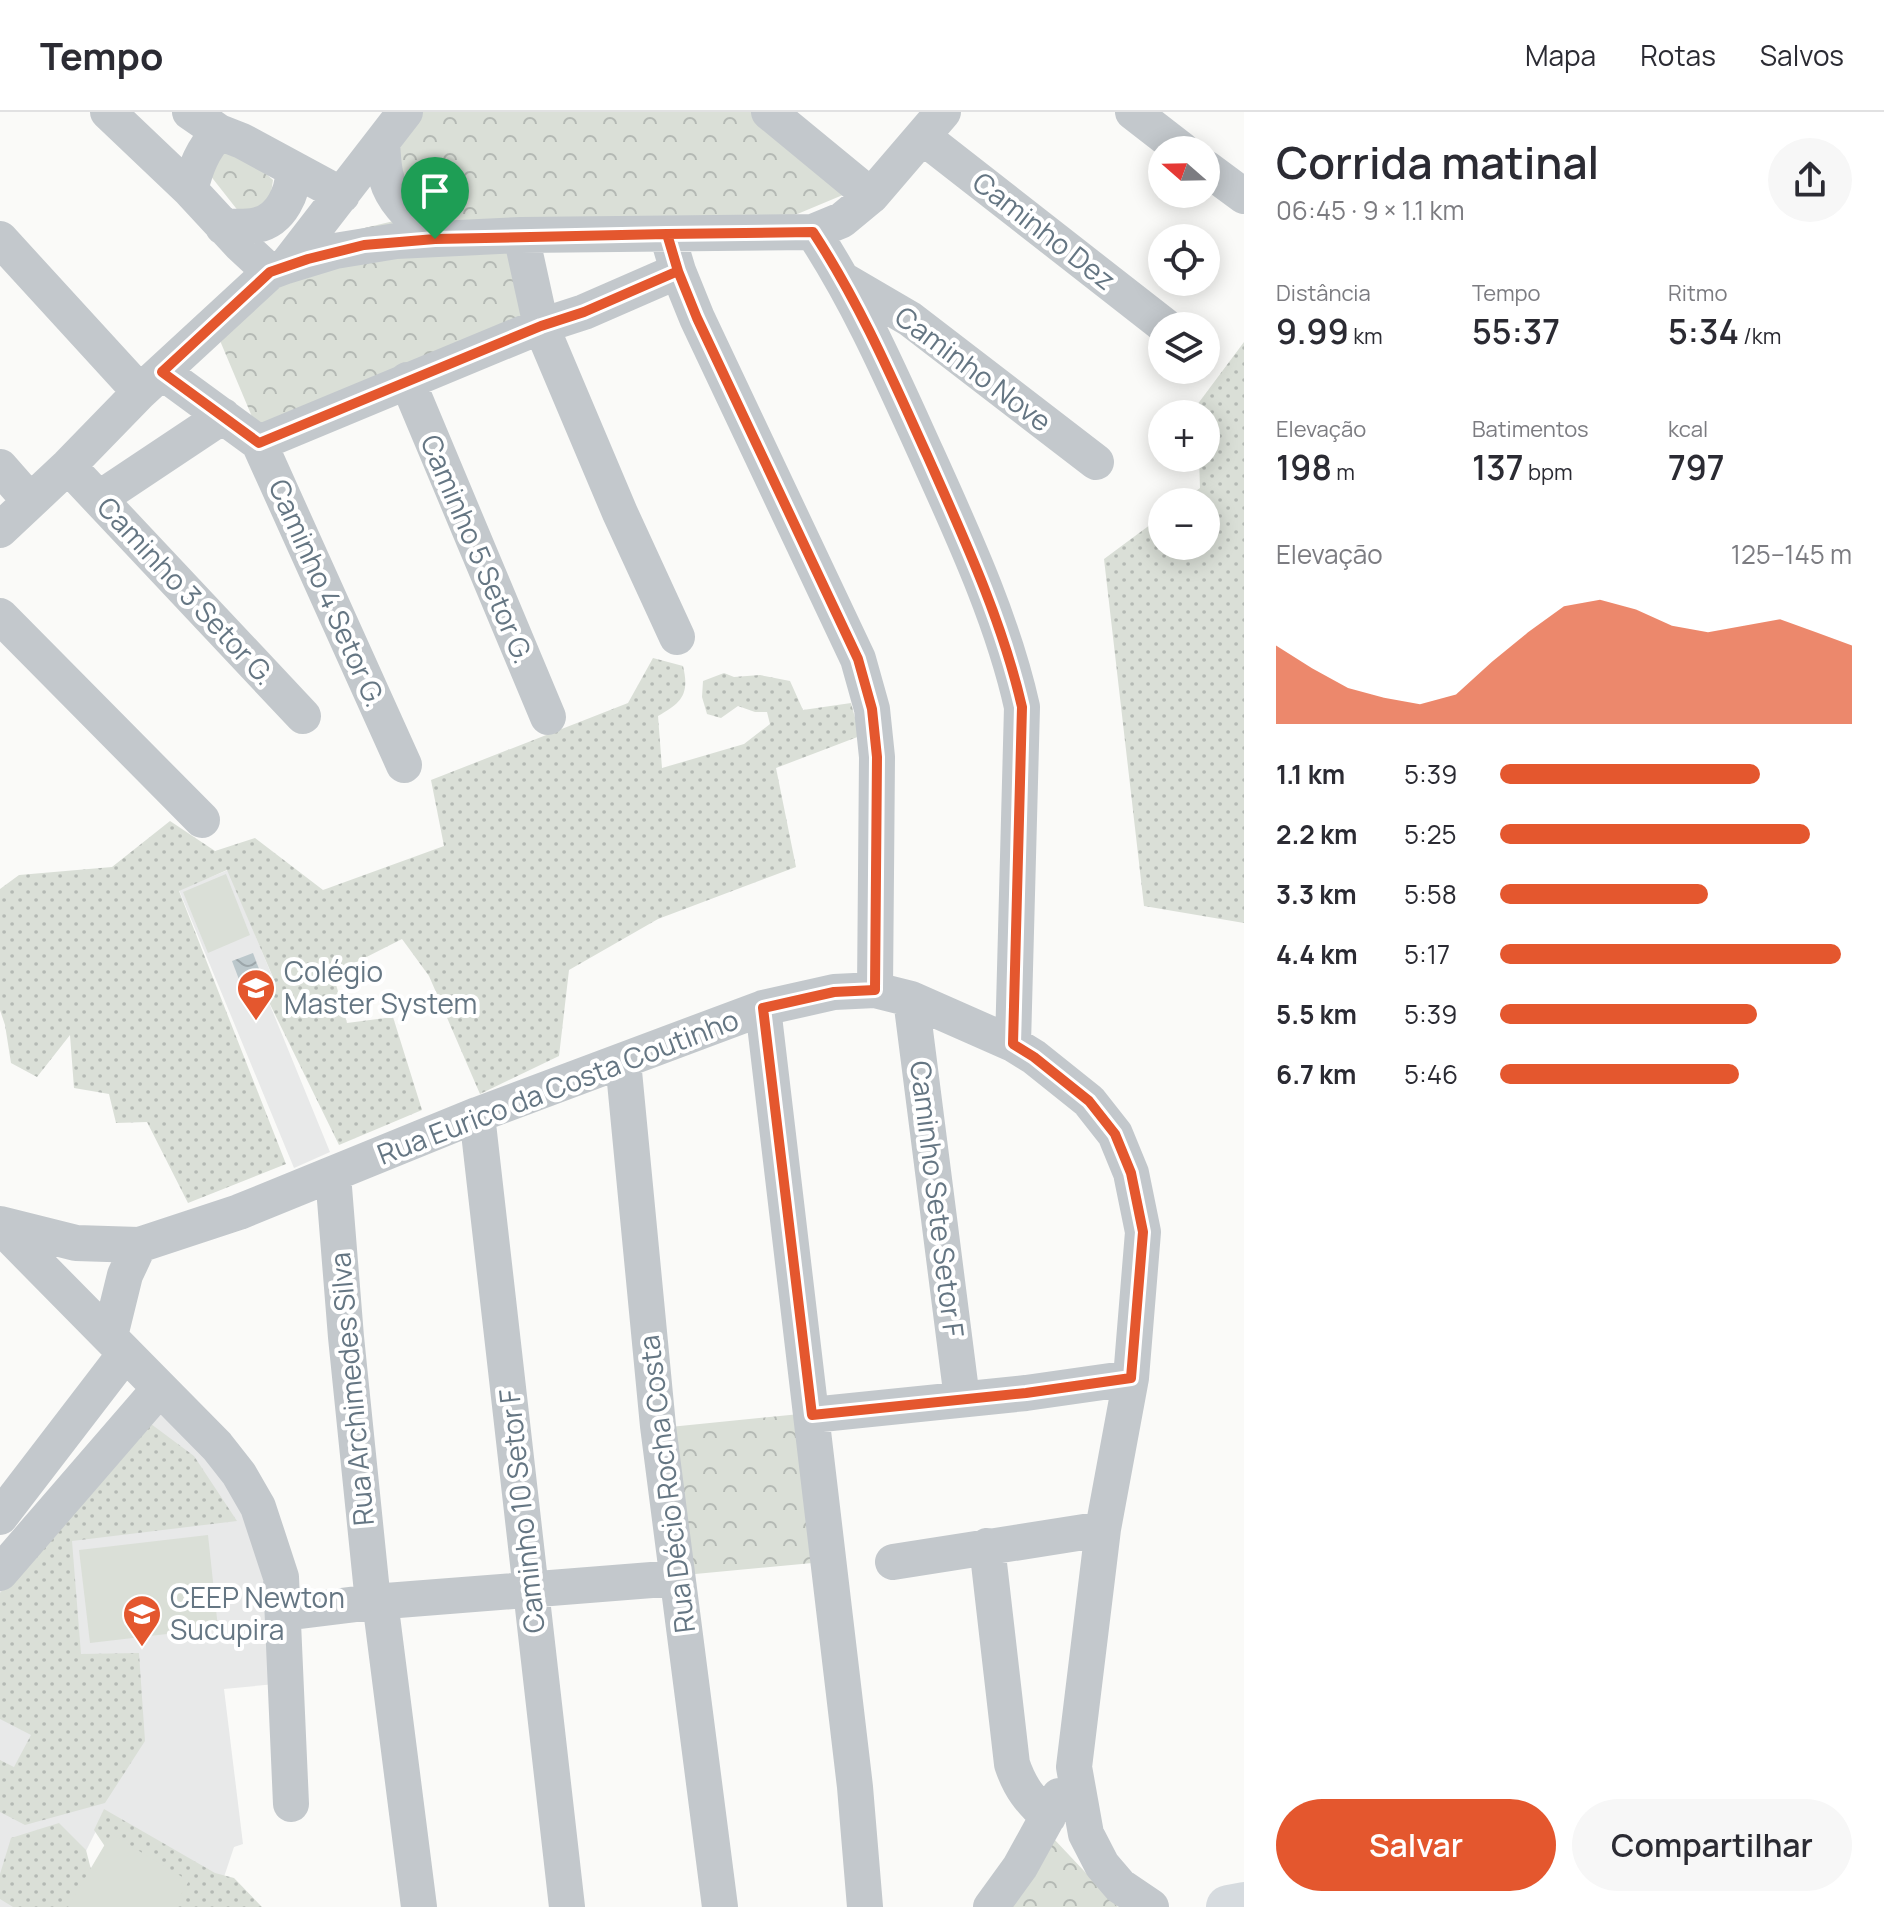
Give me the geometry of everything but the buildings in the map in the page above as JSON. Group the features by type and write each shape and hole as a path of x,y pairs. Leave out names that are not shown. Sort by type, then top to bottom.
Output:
{"main road":[{"path":"1228,1907 1244,1904"}],"street":[{"path":"108,112 190,190 223,227 278,269"},
{"path":"0,530 151,382 278,269 342,195 405,112"},
{"path":"769,112 871,196"},
{"path":"1133,112 1164,136"},
{"path":"190,190 205,148 204,122 342,195"},
{"path":"278,269 364,245 435,239 521,235 813,232 842,220 871,196 933,124"},
{"name":"Caminho Dez","path":"933,124 1149,312"},
{"path":"382,142 387,180 393,194 435,239"},
{"path":"223,227 259,225 281,210 294,186 293,169"},
{"path":"1220,178 1244,196"},
{"path":"813,232 845,281 960,529 1008,657 1022,707 1013,1044"},
{"path":"667,234 697,318 858,659 866,683 877,757 875,990"},
{"path":"521,235 541,326 620,513 677,637"},
{"name":"Caminho 4 Setor G.","path":"0,239 151,382 223,416 259,443 404,765"},
{"path":"259,443 678,271"},
{"name":"Caminho Nove","path":"845,281 910,319 1096,462"},
{"name":"Caminho 5 Setor G.","path":"407,380 548,717"},
{"path":"100,498 223,416"},
{"name":"Caminho 3 Setor G.","path":"68,466 303,716"},
{"path":"0,467 29,500"},
{"path":"0,616 202,820"},
{"name":"Rua Eurico da Costa Coutinho","path":"0,1225 76,1243 139,1245 239,1212 477,1115 763,1008 834,992 875,990 911,999 1013,1044 1089,1101 1115,1134 1131,1173 1143,1232 1131,1378 1103,1529 1074,1767 1086,1834 1102,1865 1120,1886 1151,1907"},
{"name":"Caminho Sete Setor F","path":"911,999 962,1399"},
{"path":"763,1008 855,1787 865,1907"},
{"name":"Rua Décio Rocha Costa","path":"623,1061 658,1426 720,1907"},
{"name":"Caminho 10 Setor F","path":"477,1115 567,1907"},
{"name":"Rua Archimedes Silva","path":"333,1175 346,1337 376,1602 419,1907"},
{"path":"0,1225 217,1446 239,1474 258,1507 281,1577 291,1804"},
{"path":"0,1517 118,1345 125,1275 139,1245"},
{"path":"812,1415 1131,1378"},
{"path":"0,1573 160,1388"},
{"path":"893,1562 1103,1529"},
{"path":"987,1546 1012,1764 1027,1798 1048,1817"},
{"path":"284,1613 376,1602 677,1578"},
{"name":"Rua Eurico da Costa Coutinho","path":"991,1907 1020,1867 1074,1767"}],"shaded area":[{"name":"Colégio Master System","path":"228,870 275,983 263,988 330,1152 294,1168 179,890"},
{"name":"CEEP Newton Sucupira","path":"151,1400 212,1457 249,1516 286,1683 224,1689 243,1844 234,1847 220,1889 102,1819 58,1907 0,1907 0,1584"}],"green space":[{"path":"421,112 753,112 850,192 795,215 495,221 530,316 258,431 213,324 289,246 398,220 395,163 402,139"},
{"path":"233,144 273,180 270,200 261,212 239,212 206,170"},
{"path":"1244,342 1244,923 1144,906 1104,559 1148,526 1148,560 1220,560 1220,488 1200,488 1199,472 1220,472 1220,400 1201,400 1213,384 1220,384 1220,374"},
{"path":"653,658 683,666 685,676 682,697 658,716 662,768 744,744 770,724 767,712 755,712 738,706 721,718 707,714 702,697 703,681 724,673 734,677 760,675 790,681 803,710 851,703 860,736 776,768 796,867 658,919 569,970 559,1056 480,1094 429,976 402,939 333,974 347,1023 393,1017 422,1110 339,1145 264,992 275,982 227,870 179,891 286,1164 188,1203 147,1122 116,1123 109,1094 74,1088 70,1035 37,1077 11,1063 0,1010 0,889 19,875 112,867 170,821 215,851 255,838 323,890 444,846 431,780 628,703"},
{"path":"226,874 250,935 208,953 183,892"},
{"path":"810,1413 823,1562 674,1576 660,1428"},
{"path":"147,1421 194,1456 237,1521 72,1541 81,1654 139,1653 145,1741 105,1803 25,1825 0,1812 0,1760 14,1767 31,1735 0,1719 0,1593"},
{"path":"208,1535 218,1628 90,1643 79,1550"},
{"path":"104,1809 215,1873 234,1878 262,1907 166,1907 116,1863 94,1830"},
{"path":"59,1823 86,1850 94,1881 95,1907 13,1907 0,1899 0,1874 11,1838"},
{"path":"111,1834 189,1881 174,1907 68,1907"},
{"path":"1053,1838 1118,1907 1007,1907"}],"water":[{"path":"253,953 264,982 243,990 232,961"}],"place":[{"name":"Colégio Master System","path":"256,1022"},
{"name":"CEEP Newton Sucupira","path":"142,1648"}],"route":[{"path":"435,239 364,245 270,272 162,372 259,443 407,380 621,297 678,271 667,234 813,232 845,281 960,529 1015,679 1022,707 1013,1044 1089,1101 1115,1134 1131,1173 1143,1232 1131,1378 1026,1393 812,1415 763,1008 834,992 875,990 877,757 866,683 858,659 697,318 667,234 435,239"}]}
